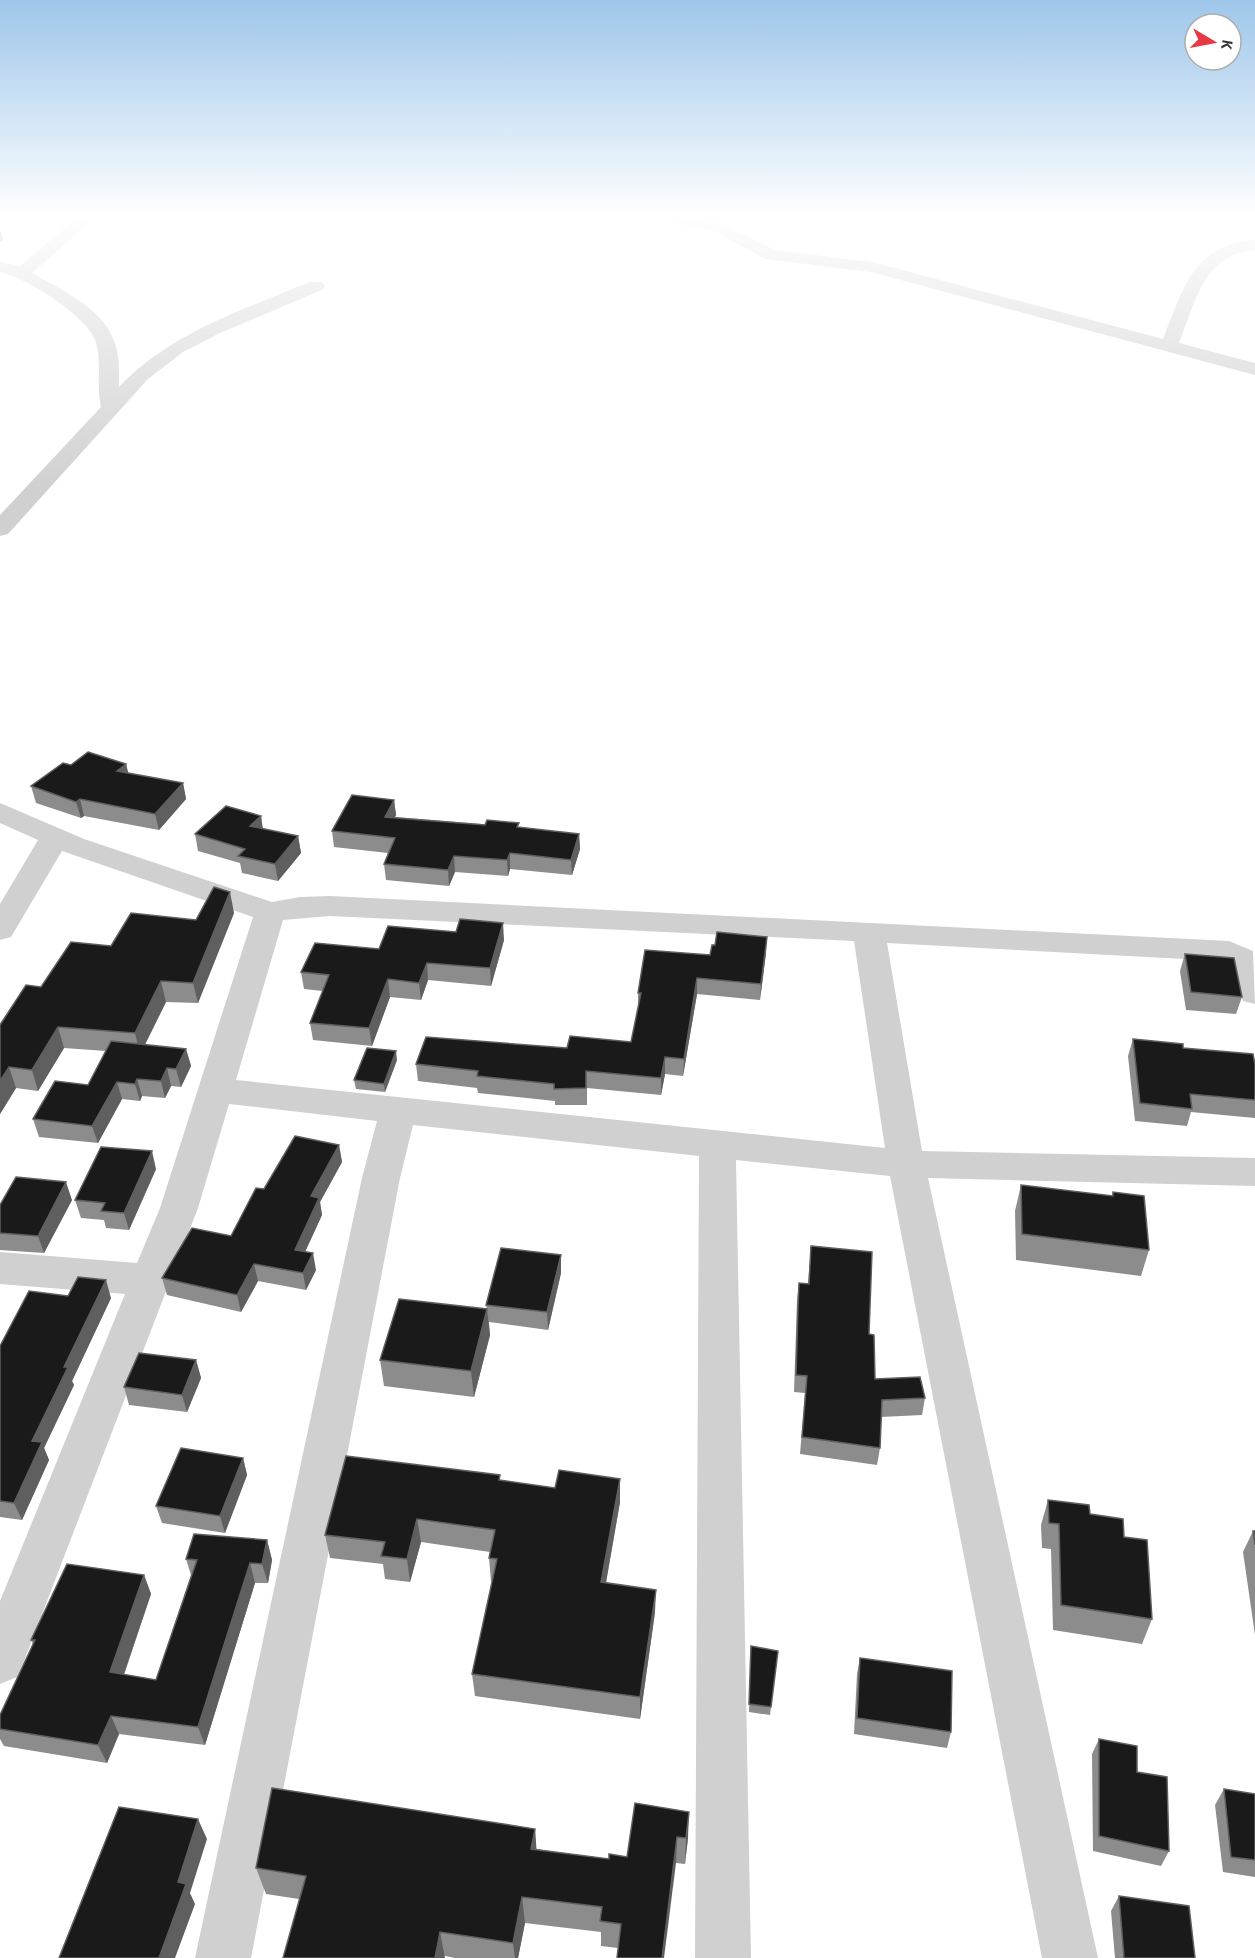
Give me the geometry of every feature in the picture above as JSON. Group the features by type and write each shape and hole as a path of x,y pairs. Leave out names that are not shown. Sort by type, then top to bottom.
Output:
{"street":[{"path":"73,306 98,326 105,340 110,406"},
{"path":"0,529 110,406 141,375 176,348 268,306"},
{"path":"1020,306 1255,369"},
{"path":"1169,346 1187,306"},
{"path":"0,812 55,837 270,912 300,906 330,906 1229,951 1242,958 1255,993"},
{"path":"0,930 55,837"},
{"path":"0,1661 179,1208 270,912"},
{"path":"869,932 906,1164 1070,1958"},
{"path":"216,1090 906,1164 1255,1172"},
{"path":"224,1958 381,1178 398,1111"},
{"path":"717,1145 723,1958"},
{"path":"0,1268 149,1280"}],"building":[{"path":"88,752 126,764 117,771 183,783 155,814 80,799 76,802 31,786 63,763 71,765"},
{"path":"352,795 394,800 385,817 485,825 487,820 519,823 517,827 579,834 571,860 510,853 507,860 454,856 448,870 384,864 395,838 332,831"},
{"path":"226,806 261,816 250,826 298,836 275,864 238,856 245,849 195,834"},
{"path":"214,887 230,892 193,983 161,981 135,1033 58,1027 32,1070 9,1067 0,1081 0,1025 26,985 41,987 71,942 111,946 131,913 196,920"},
{"path":"460,919 503,923 490,968 427,963 419,983 388,979 369,1028 310,1023 329,975 301,972 315,943 379,949 388,926 456,932"},
{"path":"717,932 767,937 761,984 697,978 684,1059 665,1057 661,1078 586,1071 586,1088 554,1089 554,1084 477,1076 478,1071 416,1064 426,1037 567,1048 570,1036 631,1042 641,993 638,993 645,950 710,955 712,945 715,945"},
{"path":"1185,954 1234,958 1242,997 1191,992"},
{"path":"1133,1039 1183,1044 1183,1048 1253,1054 1255,1100 1190,1094 1192,1109 1140,1103"},
{"path":"111,1041 186,1049 176,1069 167,1068 161,1081 137,1079 135,1084 117,1082 92,1126 33,1119 55,1081 88,1085"},
{"path":"367,1048 396,1051 384,1084 354,1080"},
{"path":"295,1136 339,1145 311,1196 319,1198 295,1250 313,1253 303,1273 254,1264 237,1295 162,1278 192,1228 231,1236 256,1188 264,1189"},
{"path":"101,1147 152,1151 124,1213 101,1211 105,1203 75,1200"},
{"path":"16,1177 66,1182 38,1236 0,1233 0,1205"},
{"path":"1021,1185 1113,1196 1113,1192 1144,1196 1149,1250 1022,1234"},
{"path":"811,1246 872,1252 869,1334 874,1335 875,1379 920,1377 925,1398 882,1400 880,1448 802,1437 807,1376 796,1375 799,1283 809,1284"},
{"path":"501,1248 561,1255 547,1312 486,1305"},
{"path":"78,1277 106,1280 64,1367 68,1367 32,1441 42,1442 14,1503 0,1501 0,1346 29,1291 68,1296"},
{"path":"399,1299 487,1309 471,1371 380,1360"},
{"path":"139,1353 196,1360 182,1395 124,1387"},
{"path":"181,1448 243,1458 220,1516 156,1506"},
{"path":"346,1456 500,1475 499,1480 555,1488 559,1470 620,1479 601,1582 656,1590 640,1697 472,1674 497,1559 489,1558 495,1530 417,1519 407,1559 381,1556 385,1542 325,1535"},
{"path":"1048,1500 1089,1505 1090,1514 1123,1519 1124,1537 1147,1540 1152,1619 1061,1605 1059,1524 1049,1523"},
{"path":"194,1534 267,1540 262,1564 250,1563 198,1727 111,1716 98,1745 0,1729 0,1715 35,1640 31,1640 67,1564 144,1575 110,1672 156,1680 197,1560 186,1559"},
{"path":"751,1646 778,1651 771,1707 749,1704"},
{"path":"860,1658 952,1671 951,1732 857,1718"},
{"path":"1099,1739 1137,1746 1137,1772 1167,1777 1169,1851 1099,1836"},
{"path":"272,1788 535,1829 531,1849 609,1859 609,1854 627,1857 635,1803 689,1812 686,1838 677,1837 662,1958 617,1958 621,1924 600,1921 602,1907 522,1897 513,1943 440,1932 435,1958 283,1958 306,1876 256,1868"},
{"path":"1224,1789 1255,1794 1255,1860 1231,1857"},
{"path":"119,1807 198,1819 178,1882 186,1884 159,1958 59,1958"},
{"path":"1119,1896 1189,1906 1195,1958 1124,1958"}]}
